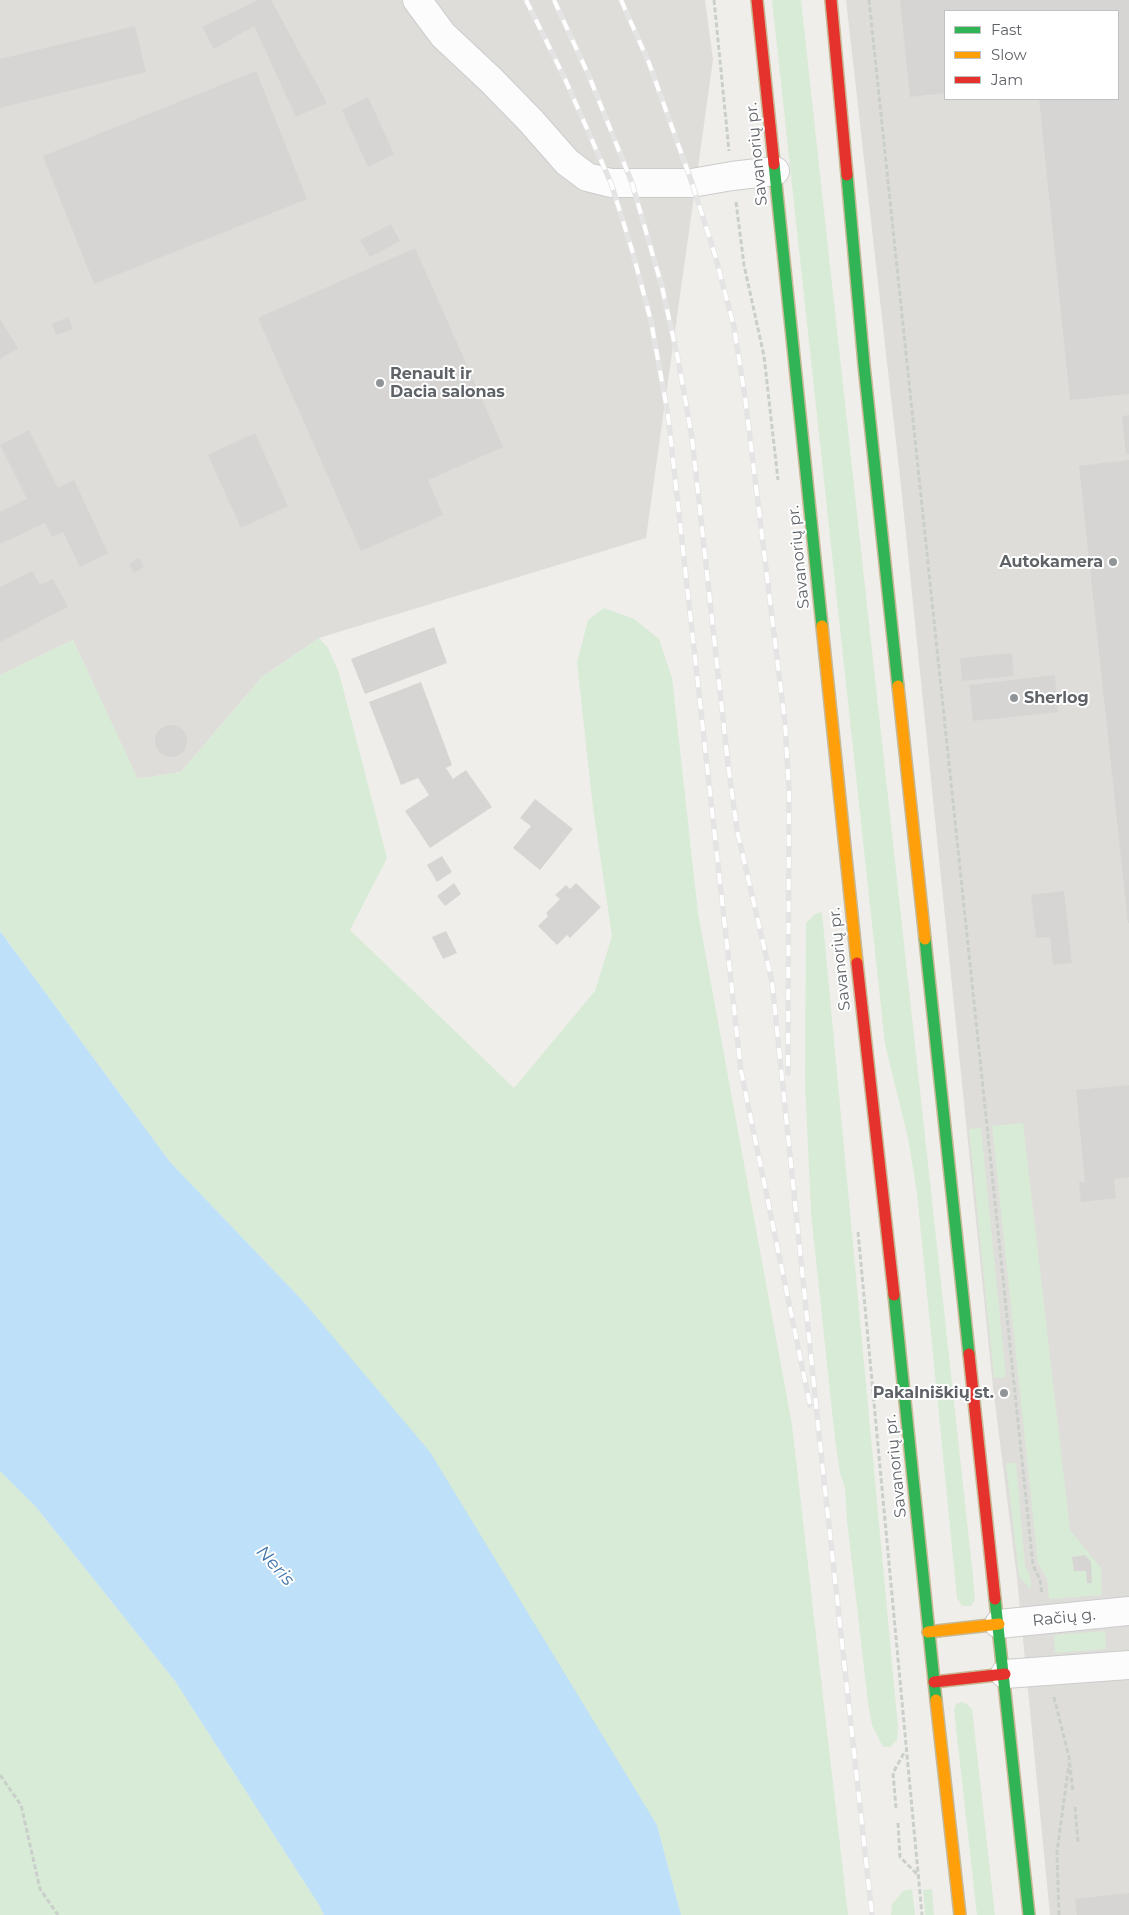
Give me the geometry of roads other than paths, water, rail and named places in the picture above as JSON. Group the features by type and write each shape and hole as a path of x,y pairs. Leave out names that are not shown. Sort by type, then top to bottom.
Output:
{"highway":[{"name":"Savanorių pr.","path":"757,0 859,984 902,1358 928,1632 960,1915"},
{"path":"831,0 866,385 1029,1915"},
{"path":"928,1632 999,1624"},
{"path":"934,1682 1004,1674"}],"street":[{"path":"417,0 443,35 518,107 567,162 587,177 610,183 692,183 775,171"},
{"name":"Račių g.","path":"999,1624 1129,1610"},
{"path":"1004,1674 1129,1665"}],"water":[{"name":"Neris","path":"0,931 170,1162 302,1300 430,1452 657,1825 681,1915 324,1915 175,1681 36,1507 0,1471"}],"railway":[{"path":"526,0 565,79 611,183 632,250 651,321 668,415 741,1071 810,1405"},
{"path":"554,0 589,76 632,183 662,287 679,364 692,438 737,830 772,982 872,1915"},
{"path":"621,0 649,63 692,183 715,255 734,327 745,397 785,723 789,790 788,1073"}],"place":[{"name":"Renault ir Dacia salonas","path":"380,383"},
{"name":"Autokamera","path":"1113,562"},
{"name":"Sherlog","path":"1014,698"},
{"name":"Pakalniškių st.","path":"1004,1393"}]}
